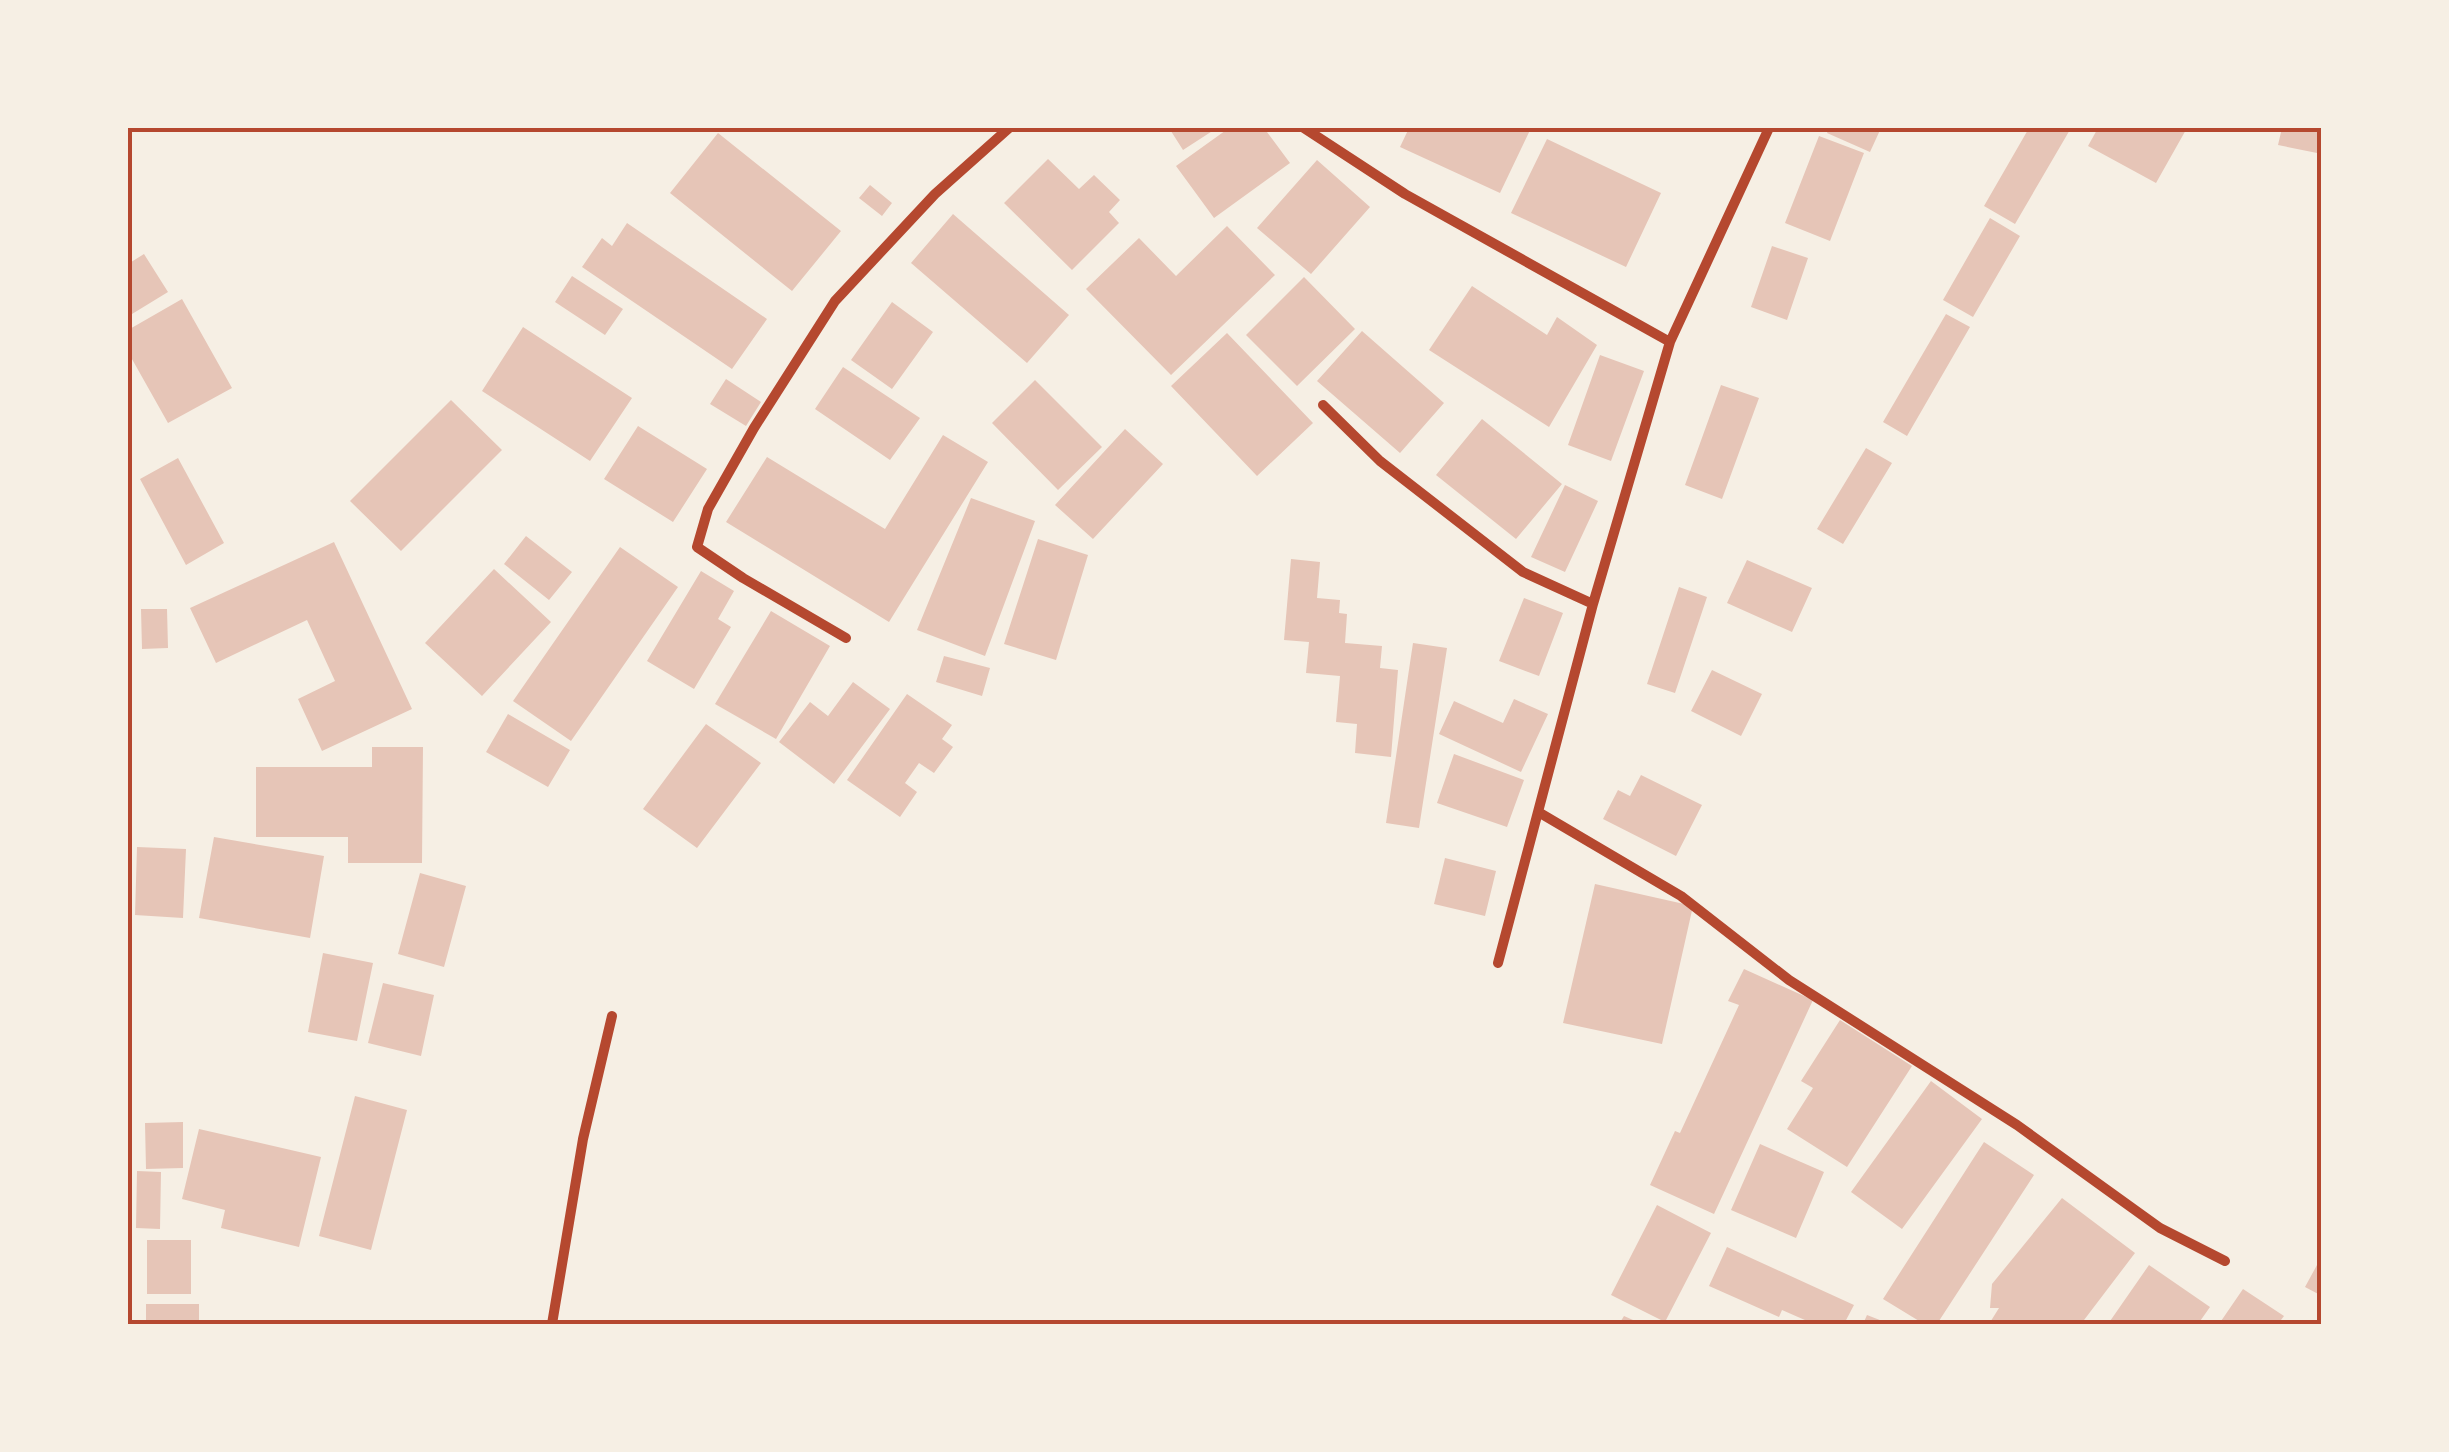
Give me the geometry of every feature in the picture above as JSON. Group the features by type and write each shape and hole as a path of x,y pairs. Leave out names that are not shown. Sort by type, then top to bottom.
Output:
{"street":[{"path":"846,638 698,547 708,509 835,301 936,194 1009,128"},
{"path":"1304,128 1405,194 1670,342"},
{"path":"1498,963 1593,604 1670,342 1769,128"},
{"path":"1323,405 1380,461 1523,572 1593,604"},
{"path":"1540,813 1681,896 1789,980 2018,1125 2160,1228 2224,1261"},
{"path":"552,1324 583,1140 612,1016"}],"building":[{"path":"1169,128 1217,128 1183,150"},
{"path":"1229,128 1264,128 1290,163 1214,218 1176,166"},
{"path":"1409,128 1531,128 1500,193 1400,147"},
{"path":"1829,128 1881,128 1870,152 1827,133"},
{"path":"2029,128 2071,128 2015,224 1984,206"},
{"path":"2098,128 2187,128 2156,183 2088,146"},
{"path":"2282,128 2322,128 2322,154 2278,145"},
{"path":"718,133 841,231 792,291 670,193"},
{"path":"1819,136 1864,153 1830,241 1785,223"},
{"path":"1547,139 1661,193 1626,267 1511,213"},
{"path":"1048,159 1079,189 1094,175 1120,200 1109,212 1119,223 1072,270 1004,203"},
{"path":"1317,160 1370,207 1311,274 1257,228"},
{"path":"870,185 892,203 882,216 859,198"},
{"path":"953,214 1069,315 1027,363 911,263"},
{"path":"1990,218 2020,236 1973,317 1943,300"},
{"path":"627,223 767,319 732,369 582,267 602,238 612,246"},
{"path":"1227,226 1275,275 1171,375 1086,289 1139,238 1176,276"},
{"path":"1772,246 1808,258 1787,320 1751,307"},
{"path":"144,254 168,292 132,314 128,307 128,264"},
{"path":"572,276 623,309 605,335 555,302"},
{"path":"1304,277 1355,329 1297,386 1246,335"},
{"path":"1472,286 1547,335 1557,317 1597,345 1549,427 1429,350"},
{"path":"182,299 232,388 168,423 128,352 128,330"},
{"path":"892,302 933,332 892,389 851,360"},
{"path":"1946,314 1970,327 1907,436 1883,422"},
{"path":"523,327 632,398 590,461 482,391"},
{"path":"1362,331 1444,403 1400,453 1317,381"},
{"path":"1227,333 1313,423 1257,476 1171,386"},
{"path":"1600,355 1644,371 1611,461 1568,445"},
{"path":"843,367 920,418 890,460 815,409"},
{"path":"726,379 761,402 746,426 710,404"},
{"path":"1035,380 1102,447 1058,490 992,423"},
{"path":"1721,385 1759,398 1722,499 1685,485"},
{"path":"451,400 502,450 401,551 350,501"},
{"path":"1482,419 1562,484 1516,539 1436,475"},
{"path":"638,426 707,469 673,522 604,479"},
{"path":"1125,429 1163,464 1093,539 1055,505"},
{"path":"943,435 988,462 889,622 726,522 767,457 885,529"},
{"path":"1866,448 1892,463 1843,544 1817,529"},
{"path":"178,458 224,543 186,565 140,479"},
{"path":"1565,485 1598,501 1565,572 1531,557"},
{"path":"971,498 1035,521 985,656 917,630"},
{"path":"526,536 572,572 549,600 504,564"},
{"path":"1038,539 1088,555 1056,660 1004,644"},
{"path":"334,542 412,709 322,751 298,699 335,681 307,620 216,663 190,608"},
{"path":"620,547 678,587 571,741 513,701"},
{"path":"1291,559 1320,562 1317,598 1340,600 1339,613 1347,614 1345,643 1382,646 1380,668 1398,670 1391,757 1355,753 1357,724 1336,722 1340,676 1306,673 1309,642 1284,640"},
{"path":"1747,560 1812,588 1792,632 1727,603"},
{"path":"494,569 551,622 482,696 425,643"},
{"path":"701,571 734,591 718,619 731,627 694,689 647,661"},
{"path":"1679,587 1707,597 1675,693 1647,684"},
{"path":"1524,598 1563,613 1539,676 1499,661"},
{"path":"141,609 167,609 168,648 142,649"},
{"path":"771,611 830,646 776,739 715,704"},
{"path":"1413,643 1447,648 1419,828 1386,823"},
{"path":"944,656 990,668 982,696 936,682"},
{"path":"1712,670 1762,694 1741,736 1691,711"},
{"path":"853,682 890,709 834,784 779,742 810,702 828,716"},
{"path":"907,694 952,725 942,739 953,747 934,773 919,763 905,783 917,792 900,817 847,780"},
{"path":"1514,699 1548,714 1521,772 1439,734 1454,701 1503,723"},
{"path":"508,714 570,750 548,787 486,752"},
{"path":"706,724 761,763 697,848 643,809"},
{"path":"372,747 423,747 422,863 348,863 348,837 256,837 256,767 372,767"},
{"path":"1454,754 1524,780 1507,827 1437,803"},
{"path":"1641,775 1702,805 1676,856 1603,819 1618,790 1630,796"},
{"path":"214,837 324,856 310,938 199,918"},
{"path":"137,847 186,849 183,918 135,915"},
{"path":"1445,858 1496,871 1485,916 1434,904"},
{"path":"420,873 466,886 444,967 398,954"},
{"path":"1595,884 1693,906 1662,1044 1563,1023"},
{"path":"323,953 373,963 357,1041 308,1032"},
{"path":"1744,969 1813,1000 1714,1214 1650,1185 1675,1131 1680,1133 1739,1005 1728,1001"},
{"path":"383,983 434,995 421,1056 368,1043"},
{"path":"1840,1020 1912,1066 1847,1167 1787,1129 1813,1088 1801,1081"},
{"path":"1931,1081 1982,1119 1902,1229 1851,1192"},
{"path":"355,1096 407,1110 371,1250 319,1236"},
{"path":"183,1122 183,1168 146,1169 145,1123"},
{"path":"199,1129 321,1157 299,1247 221,1228 225,1210 182,1199"},
{"path":"1984,1142 2034,1175 1937,1324 1924,1324 1883,1299"},
{"path":"1760,1144 1824,1172 1796,1238 1731,1210"},
{"path":"137,1171 161,1172 160,1229 136,1228"},
{"path":"2062,1198 2135,1253 2081,1324 1989,1324 1999,1308 1990,1308 1992,1284"},
{"path":"1657,1205 1711,1233 1665,1322 1611,1295"},
{"path":"147,1240 191,1240 191,1294 147,1294"},
{"path":"1727,1247 1854,1305 1844,1324 1814,1324 1782,1310 1779,1317 1709,1286"},
{"path":"2149,1265 2210,1307 2198,1324 2108,1324"},
{"path":"2317,1265 2322,1267 2322,1296 2305,1287"},
{"path":"2243,1289 2284,1316 2278,1324 2219,1324"},
{"path":"146,1304 199,1304 199,1324 146,1324"},
{"path":"1867,1315 1890,1324 1863,1324"},
{"path":"1624,1316 1642,1324 1619,1324"}]}
